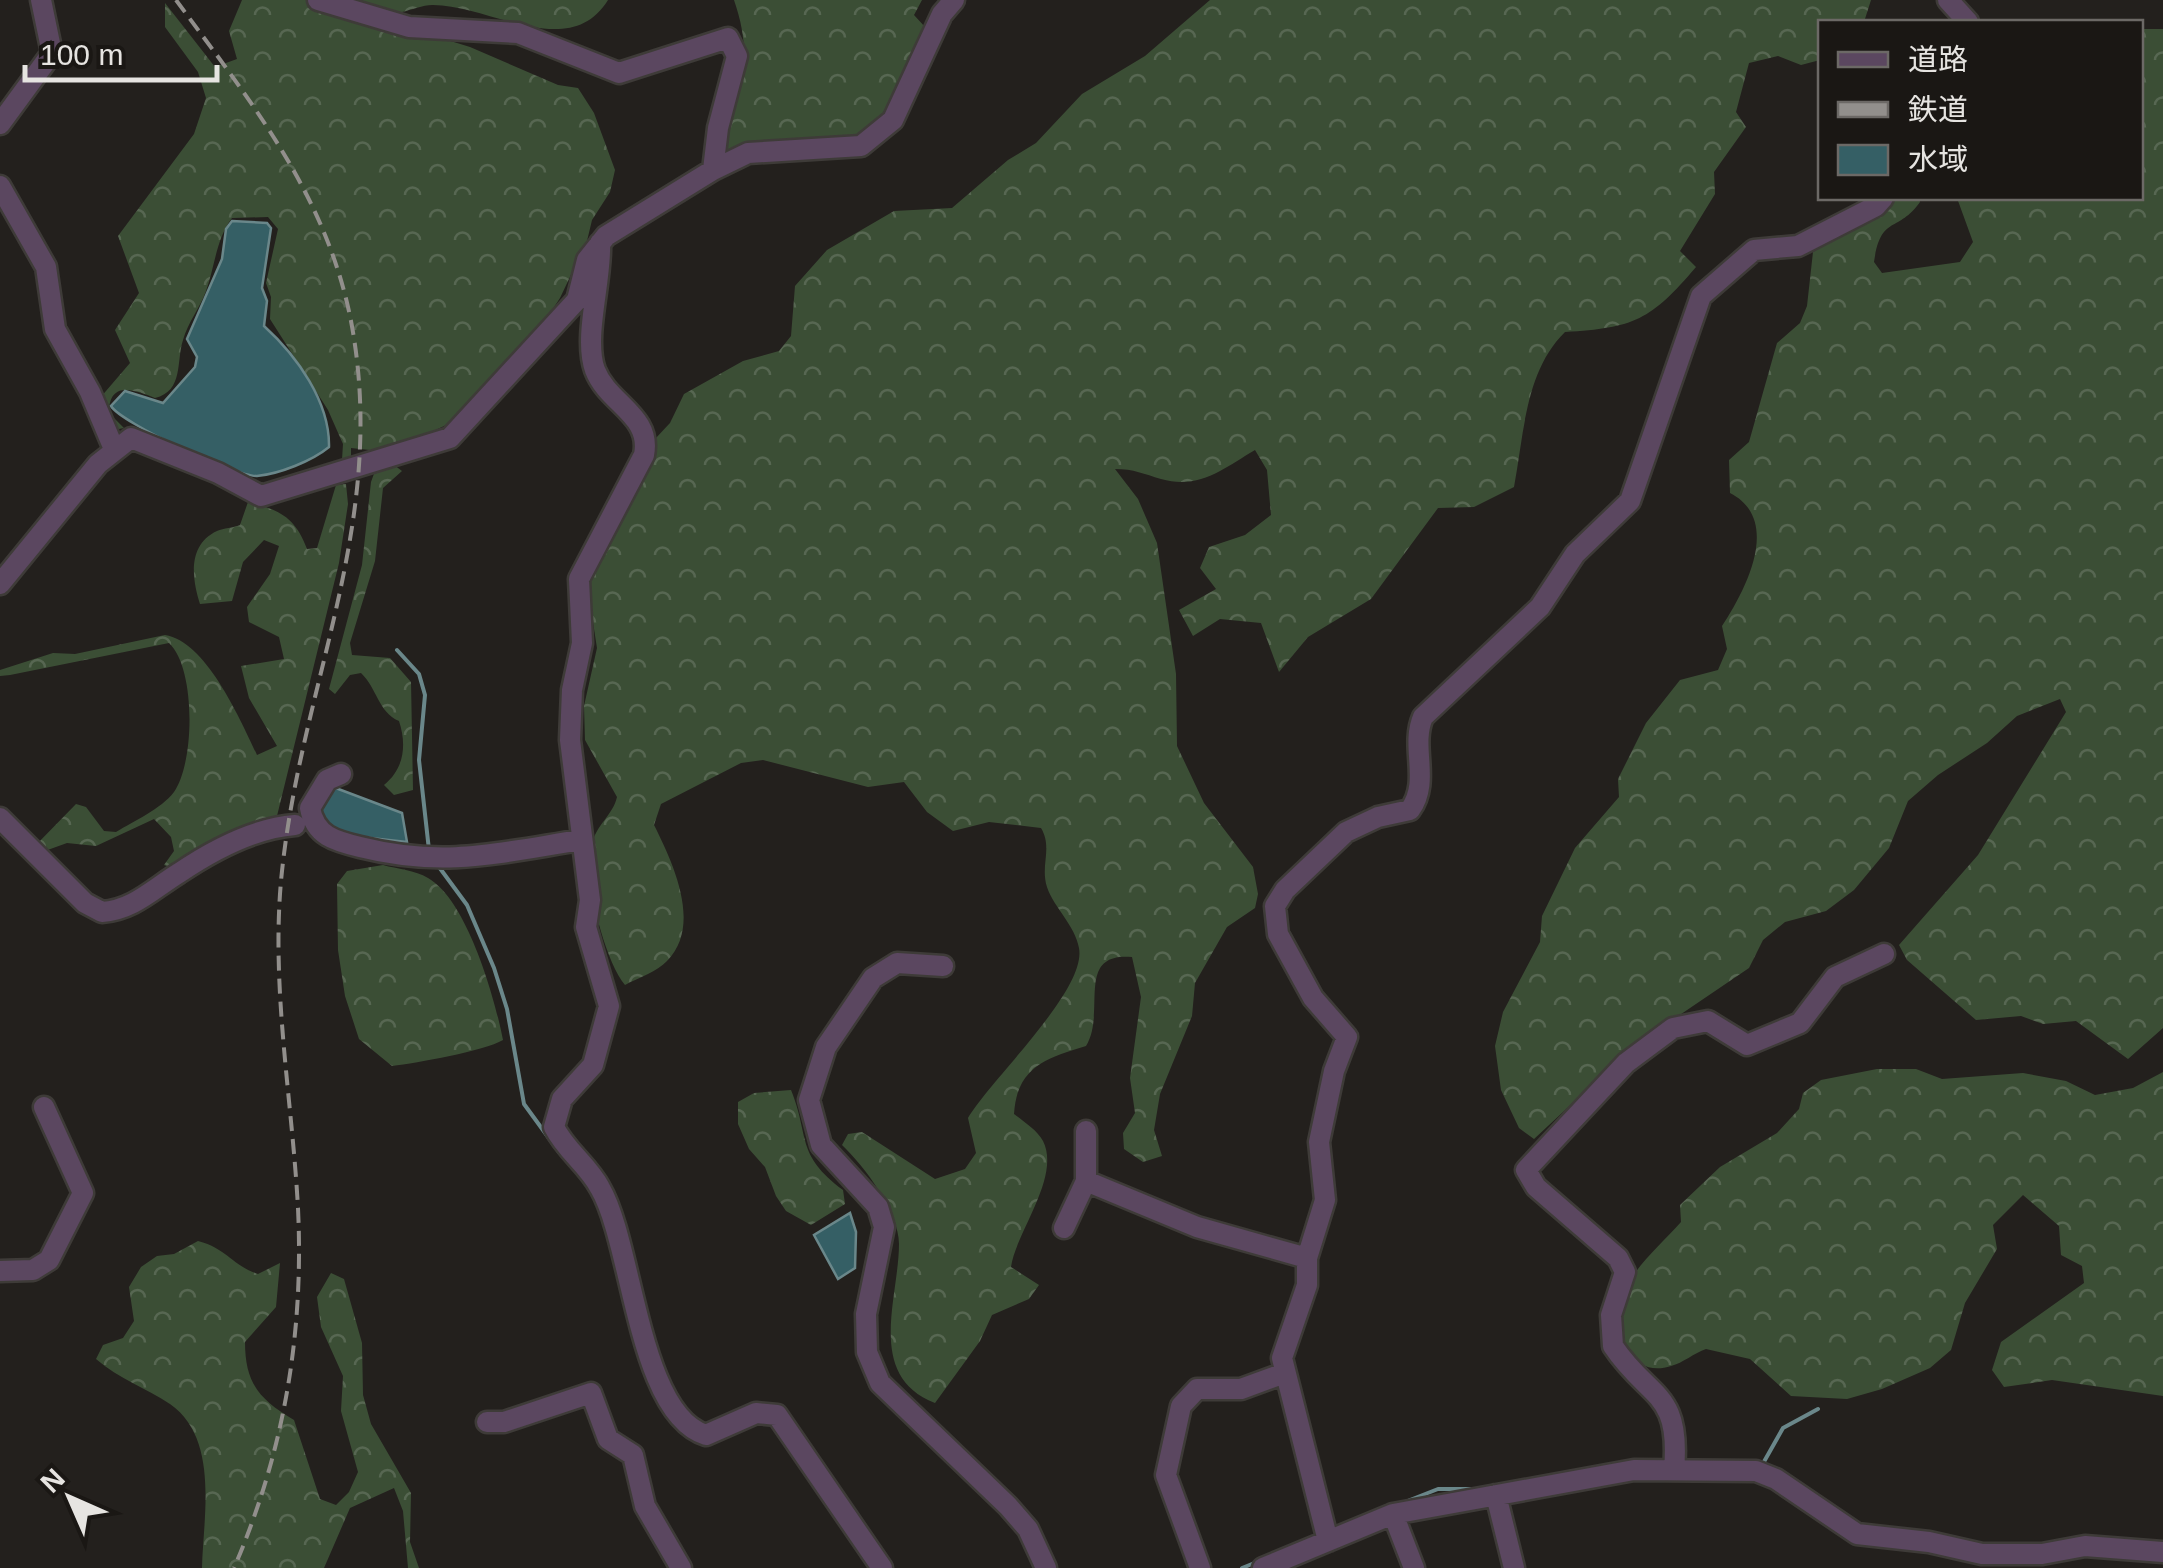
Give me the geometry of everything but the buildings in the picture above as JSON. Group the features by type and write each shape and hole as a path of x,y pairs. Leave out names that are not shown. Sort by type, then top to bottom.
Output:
{"street":[{"path":"0,124 52,52 41,0"},
{"path":"318,0 410,27 518,33 619,73 728,38 737,56 718,128 713,170"},
{"path":"0,584 114,450 131,438 261,496 450,438 576,300 587,260 600,243 713,170 748,153 871,142 894,120 942,14 954,0"},
{"path":"1948,0 1966,20"},
{"path":"0,186 46,267 55,329 90,392 114,450"},
{"path":"1328,1541 1282,1374 1282,1358 1307,1285 1307,1258 1325,1200 1319,1142 1334,1071 1347,1037 1313,998 1278,934 1274,906 1285,890 1346,832 1378,817 1410,810 1421,785 1416,737 1423,717 1532,616 1574,554 1630,501 1700,296 1709,284 1754,250 1782,251 1798,246 1881,200"},
{"path":"600,243 592,350 596,372 638,420 647,438 644,455 579,580 582,643 572,690 570,740 590,900 586,927 609,1006 593,1065 562,1099 554,1127 563,1145 601,1188 646,1347 680,1421 706,1435 756,1413 777,1415 882,1568"},
{"path":"307,820 327,780 341,774"},
{"path":"0,818 85,902 102,912 148,896 191,865 265,828 307,820 336,841 414,860 582,840"},
{"path":"1674,1470 1674,1423 1653,1386 1613,1346 1612,1316 1625,1272 1618,1258 1536,1187 1526,1170 1606,1082 1673,1028 1708,1021 1747,1045 1800,1022 1844,971 1884,954"},
{"path":"944,966 897,963 873,978 826,1047 810,1100 821,1144 878,1206 884,1226 878,1277 866,1314 867,1352 880,1383 1028,1528 1046,1568"},
{"path":"0,1271 32,1270 49,1260 83,1193 44,1107"},
{"path":"1064,1228 1086,1181 1086,1131"},
{"path":"1086,1181 1197,1227 1307,1258"},
{"path":"1200,1568 1166,1482 1181,1406 1197,1389 1241,1389 1282,1374"},
{"path":"487,1422 504,1422 591,1393 608,1439 633,1455 645,1506 680,1568"},
{"path":"1263,1568 1392,1514 1609,1472 1674,1470 1756,1471 1776,1479 1857,1534 1929,1542 1982,1554 2042,1554 2085,1546 2163,1552"},
{"path":"1496,1495 1514,1568"},
{"path":"1392,1514 1414,1568"}],"green space":[{"path":"242,0 608,0 592,18 572,27 550,29 454,7 428,5 402,12 418,31 470,47 558,85 578,88 594,113 615,170 610,192 592,220 587,241 560,298 530,344 461,418 389,452 351,448 351,459 342,460 343,444 328,410 270,319 271,297 266,283 278,229 268,217 232,218 227,226 206,291 185,333 171,389 155,398 131,391 118,392 110,403 109,413 124,428 114,430 100,398 130,363 115,330 139,293 118,236 194,134 206,98 198,72 165,27 165,3 215,67 237,59 229,31"},
{"path":"734,0 922,0 914,15 925,27 894,99 863,137 738,151 725,149 744,60 741,23"},
{"path":"1210,0 1871,0 1865,20 1818,20 1818,61 1801,65 1778,56 1749,63 1736,112 1746,127 1714,172 1715,194 1680,251 1696,267 1666,299 1640,318 1608,328 1565,332 1534,384 1514,487 1474,507 1438,508 1371,599 1308,637 1279,672 1261,623 1220,619 1193,636 1179,610 1216,589 1200,568 1209,547 1245,535 1271,515 1267,470 1255,450 1222,470 1188,482 1115,469 1138,499 1157,543 1176,674 1177,746 1204,803 1253,867 1258,894 1255,908 1227,927 1195,983 1192,1016 1160,1094 1154,1130 1162,1156 1143,1162 1124,1149 1123,1133 1135,1113 1130,1078 1141,997 1132,957 1114,958 1103,964 1097,974 1092,1032 1086,1046 1046,1060 1021,1085 1014,1114 1043,1141 1047,1155 1042,1187 1011,1267 1039,1285 1029,1299 992,1315 980,1341 935,1403 913,1391 900,1374 893,1355 897,1231 887,1204 870,1177 842,1145 848,1134 862,1132 935,1179 965,1169 976,1153 968,1118 1053,1010 1077,966 1077,940 1047,887 1044,835 1041,828 989,822 953,831 927,812 904,782 868,787 763,760 741,763 661,804 654,825 676,874 683,930 667,961 625,985 603,938 590,876 594,837 617,797 585,740 584,706 597,648 587,584 655,439 670,423 684,394 743,361 779,351 791,336 795,286 827,250 894,211 952,208 1008,160 1036,143 1082,94 1145,56"},
{"path":"2143,29 2163,29 2163,1028 2128,1059 2076,1021 2043,1024 2021,1016 1976,1020 1907,960 1899,945 1978,855 2066,712 2060,699 2017,716 1987,743 1938,775 1908,801 1889,848 1854,890 1826,911 1785,922 1763,940 1749,968 1634,1046 1534,1139 1519,1128 1501,1090 1495,1046 1503,1012 1540,942 1542,916 1575,848 1619,797 1618,779 1646,723 1680,680 1718,670 1727,649 1722,626 1749,576 1757,538 1746,505 1730,493 1729,460 1749,442 1777,343 1800,323 1807,306 1813,252 1890,206 1892,200 1920,202 1881,237 1874,262 1882,273 1960,262 1973,242 1958,200 2143,200"},
{"path":"394,465 402,471 383,488 375,561 350,643 352,655 390,658 411,682 413,790 394,795 384,785 396,772 402,756 399,721 386,712 361,673 350,675 335,694 329,689 362,565 371,482 375,471"},
{"path":"346,484 348,504 339,563 276,820 172,868 164,865 174,851 171,837 154,819 96,846 67,843 42,852 36,845 76,804 86,807 104,831 116,832 155,809 174,792 189,738 184,673 169,643 10,675 0,676 0,670 53,653 75,654 165,635 180,640 208,666 257,755 277,746 249,698 241,666 284,659 279,637 249,622 247,607 270,574 279,546 264,540 243,562 232,601 200,604 194,574 196,554 207,537 240,525 248,502 285,516 307,549 317,548 336,485"},
{"path":"383,865 428,878 455,907 486,976 503,1040 466,1052 392,1066 359,1039 345,996 338,950 337,884 347,871"},
{"path":"1877,1069 1916,1069 1942,1079 2023,1073 2066,1081 2095,1095 2133,1088 2163,1072 2163,1396 2052,1380 2004,1387 1992,1370 2001,1342 2084,1283 2082,1266 2061,1255 2059,1226 2023,1195 1993,1225 1997,1249 1965,1303 1951,1350 1930,1368 1882,1389 1847,1399 1791,1396 1750,1359 1706,1349 1675,1365 1655,1368 1632,1356 1621,1330 1621,1300 1638,1270 1681,1222 1680,1205 1720,1167 1777,1133 1799,1109 1803,1093 1821,1080"},
{"path":"791,1090 810,1155 843,1190 845,1204 811,1225 786,1211 738,1124 738,1102 754,1093"},
{"path":"198,1241 258,1274 280,1263 276,1307 245,1342 248,1369 263,1397 294,1420 320,1499 336,1505 349,1492 358,1472 341,1411 343,1376 321,1327 317,1297 331,1273 344,1279 362,1343 363,1395 371,1424 411,1493 410,1542 419,1568 408,1568 403,1511 394,1488 350,1508 324,1568 202,1568 205,1480 196,1437 186,1419 170,1404 96,1359 103,1345 123,1338 134,1321 129,1287 141,1267 157,1256 174,1254"}],"water":[{"path":"232,221 267,223 271,228 262,288 267,301 264,326 309,381 328,430 329,447 322,452 285,470 257,476 180,448 111,406 125,391 163,403 195,367 197,357 187,339 222,259 226,229"},
{"path":"333,787 402,813 407,842 343,835 323,823 318,806"},
{"path":"850,1213 856,1232 855,1268 838,1279 814,1235"}],"waterway":[{"path":"397,650 419,674 425,695 419,760 429,850"},
{"path":"439,867 467,905 494,968 507,1009 524,1104 559,1152"},
{"path":"1761,1467 1783,1428 1818,1409"},
{"path":"681,1430 705,1445 711,1443"},
{"path":"1405,1502 1438,1489 1478,1489"},
{"path":"1242,1568 1257,1562"}],"railway":[{"path":"176,0 258,113 324,232 351,321 360,394 359,464 351,533 292,801 279,913 280,998 298,1208 294,1347 266,1481 234,1568"}]}
